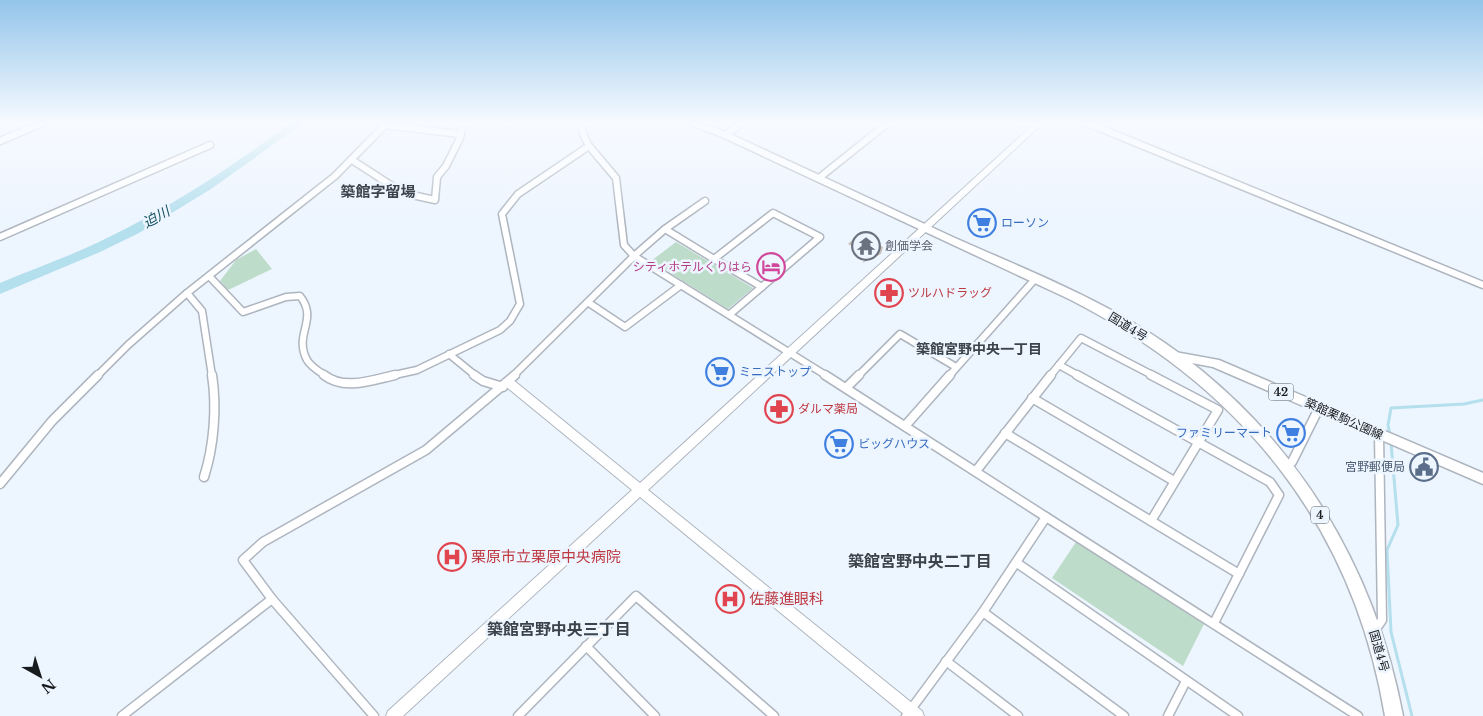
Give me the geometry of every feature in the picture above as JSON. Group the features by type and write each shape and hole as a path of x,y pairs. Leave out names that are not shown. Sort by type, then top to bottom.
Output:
{"highway":[{"name":"国道4号","path":"770,155 1110,315 1175,356 1238,411 1286,466 1333,536 1345,559 1374,632 1394,716"}],"main road":[{"name":"築館栗駒公園線","path":"1175,356 1215,363 1483,479"}],"street":[{"path":"0,237 187,155"},
{"path":"0,484 52,421 128,345 187,293 335,176 356,155"},
{"path":"352,160 403,193 435,200 437,178 451,155"},
{"path":"209,276 238,309 243,312 286,297 300,296 306,306 307,322 300,342 308,362 329,379 356,384 418,370 500,330 510,321 520,304 502,214 509,203 531,184 575,155"},
{"path":"597,155 616,178 624,245 634,256 846,388 1358,716"},
{"path":"818,178 847,155"},
{"path":"393,716 1004,155"},
{"path":"1167,155 1483,285"},
{"path":"374,716 272,599 242,560 263,542 426,450 505,384 634,256 664,229 705,202"},
{"path":"714,259 773,213 820,237 729,315"},
{"path":"664,229 762,287"},
{"path":"905,426 1035,279"},
{"path":"589,302 625,327 681,284"},
{"path":"187,293 202,311 214,388 210,458 204,478"},
{"path":"846,388 900,334 956,367"},
{"path":"976,471 1081,338 1218,410 1150,521"},
{"path":"449,354 483,381 505,384 640,489 911,714 946,661 1017,564 1046,517"},
{"path":"1059,366 1270,482 1279,495 1214,623"},
{"path":"1032,398 1174,481"},
{"path":"1286,466 1292,462 1319,408"},
{"path":"1005,433 1239,574"},
{"path":"1374,632 1382,620 1381,436"},
{"path":"1017,564 1238,716"},
{"path":"518,716 636,596 774,716"},
{"path":"122,716 272,599"},
{"path":"983,612 1124,716"},
{"path":"586,646 655,716"},
{"path":"946,661 1018,716"},
{"path":"1168,716 1186,681"}],"green space":[{"path":"676,242 753,288 728,309 651,261"},
{"path":"256,249 272,269 228,290 220,281 236,260"},
{"path":"1076,542 1204,624 1183,666 1052,578"}],"building":[{"name":"創価学会","path":"859,234 883,247 881,254 862,263 869,255 848,244"}],"waterway":[{"name":"迫川","path":"0,289 96,249 134,230 207,187 253,155"},
{"path":"1390,435 1388,425 1391,408 1464,404 1483,400"},
{"path":"1391,443 1398,525 1387,550 1391,632 1412,716"}],"place":[{"name":"ローソン","path":"982,223"},
{"name":"創価学会","path":"866,246"},
{"name":"シティホテルくりはら","path":"771,267"},
{"name":"ツルハドラッグ","path":"889,293"},
{"name":"ミニストップ","path":"720,372"},
{"name":"ダルマ薬局","path":"779,409"},
{"name":"ファミリーマート","path":"1291,433"},
{"name":"ビッグハウス","path":"839,444"},
{"name":"宮野郵便局","path":"1424,467"},
{"name":"栗原市立栗原中央病院","path":"452,557"},
{"name":"佐藤進眼科","path":"730,599"}],"district":[{"name":"築館字留場","path":"378,192"},
{"name":"築館宮野中央一丁目","path":"979,349"},
{"name":"築館宮野中央二丁目","path":"920,561"},
{"name":"築館宮野中央三丁目","path":"559,629"}]}
